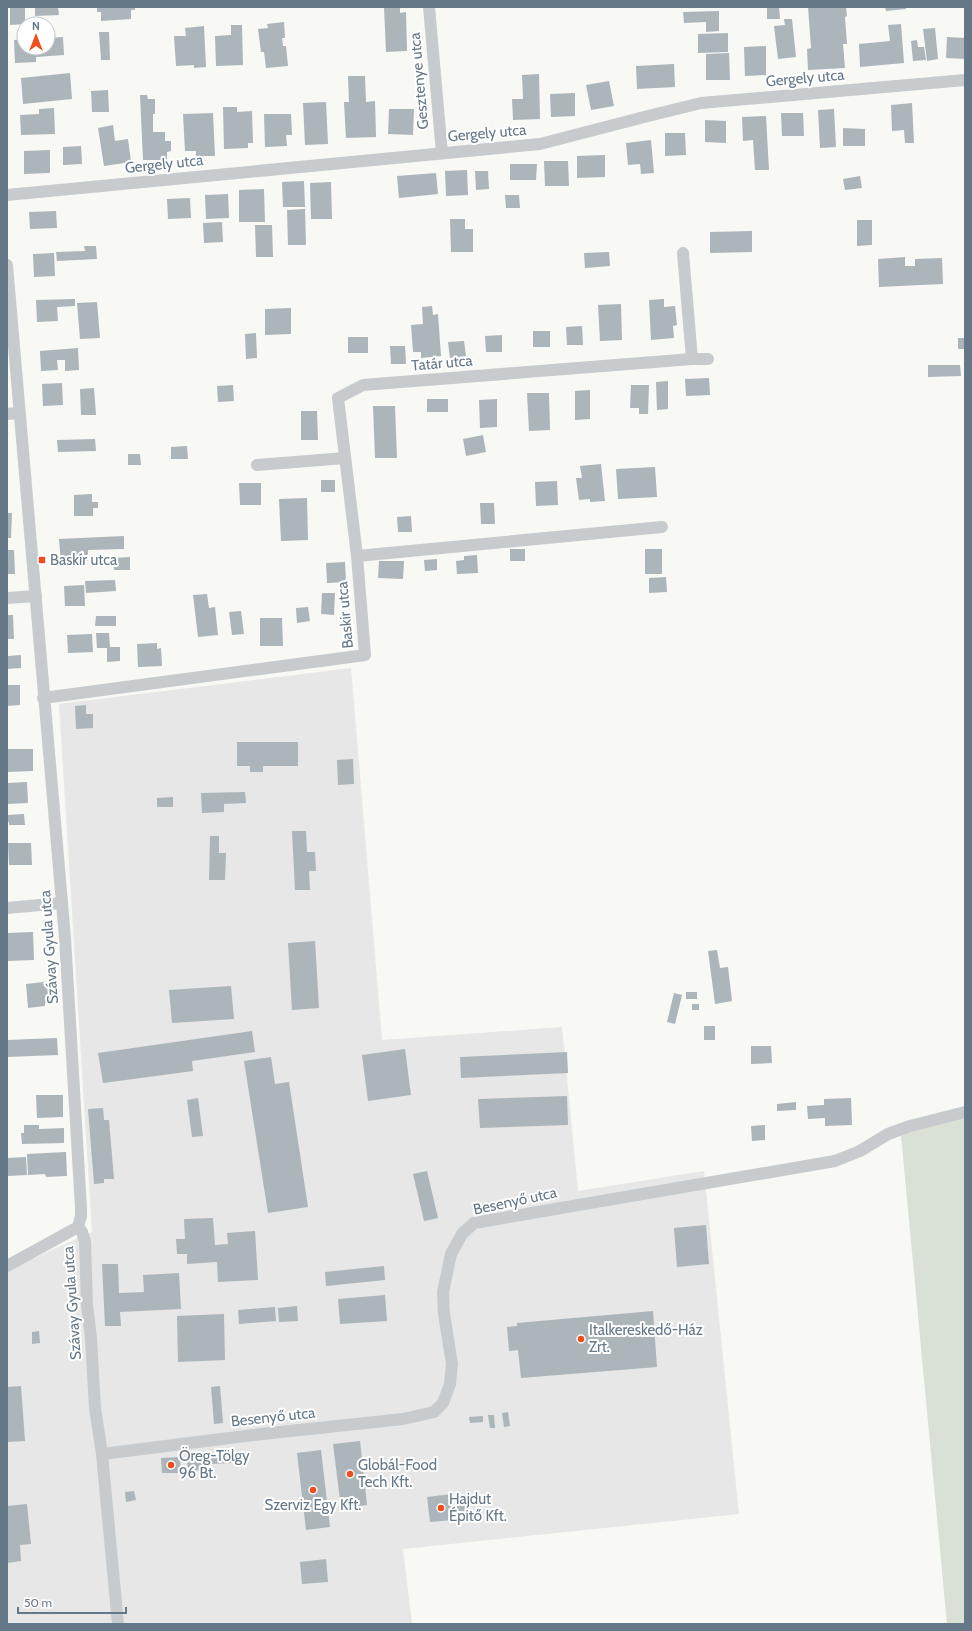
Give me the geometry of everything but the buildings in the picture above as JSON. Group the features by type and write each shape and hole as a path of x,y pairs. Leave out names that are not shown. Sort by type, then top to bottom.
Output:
{"street":[{"name":"Gesztenye utca","path":"429,7 442,153"},
{"name":"Gergely utca","path":"7,195 540,144 701,104 965,80"},
{"path":"684,253 692,359"},
{"name":"Szávay Gyula utca","path":"7,265 36,596 43,698 62,903 81,1196 81,1216 78,1227 82,1232 85,1242 87,1304 91,1338 95,1408 102,1454 118,1624"},
{"name":"Tatár utca","path":"357,556 338,398 363,385 692,359 708,359"},
{"path":"7,414 19,413"},
{"path":"257,465 345,458"},
{"path":"357,556 662,527"},
{"name":"Baskir utca","path":"43,698 365,655 357,556"},
{"path":"7,598 36,596"},
{"path":"7,908 62,903"},
{"name":"Besenyő utca","path":"102,1454 253,1435 403,1419 434,1412 443,1403 450,1384 452,1364 444,1314 443,1292 451,1254 462,1234 474,1223 835,1161 860,1151 888,1134 910,1126 965,1112"},
{"path":"7,1266 78,1227"}],"shaded area":[{"path":"351,668 382,1040 562,1027 578,1191 704,1171 739,1514 403,1549 412,1624 7,1624 7,1270 92,1232 59,704"},
{"path":"965,1115 965,1624 947,1624 900,1124"}],"place":[{"name":"Baskír utca","path":"42,560"},
{"name":"Italkereskedő-Ház Zrt.","path":"581,1339"},
{"name":"Öreg-Tölgy 96 Bt.","path":"171,1465"},
{"name":"Globál-Food Tech Kft.","path":"350,1474"},
{"name":"Szerviz Egy Kft.","path":"313,1490"},
{"name":"Hajdut Épitő Kft.","path":"441,1508"}]}
